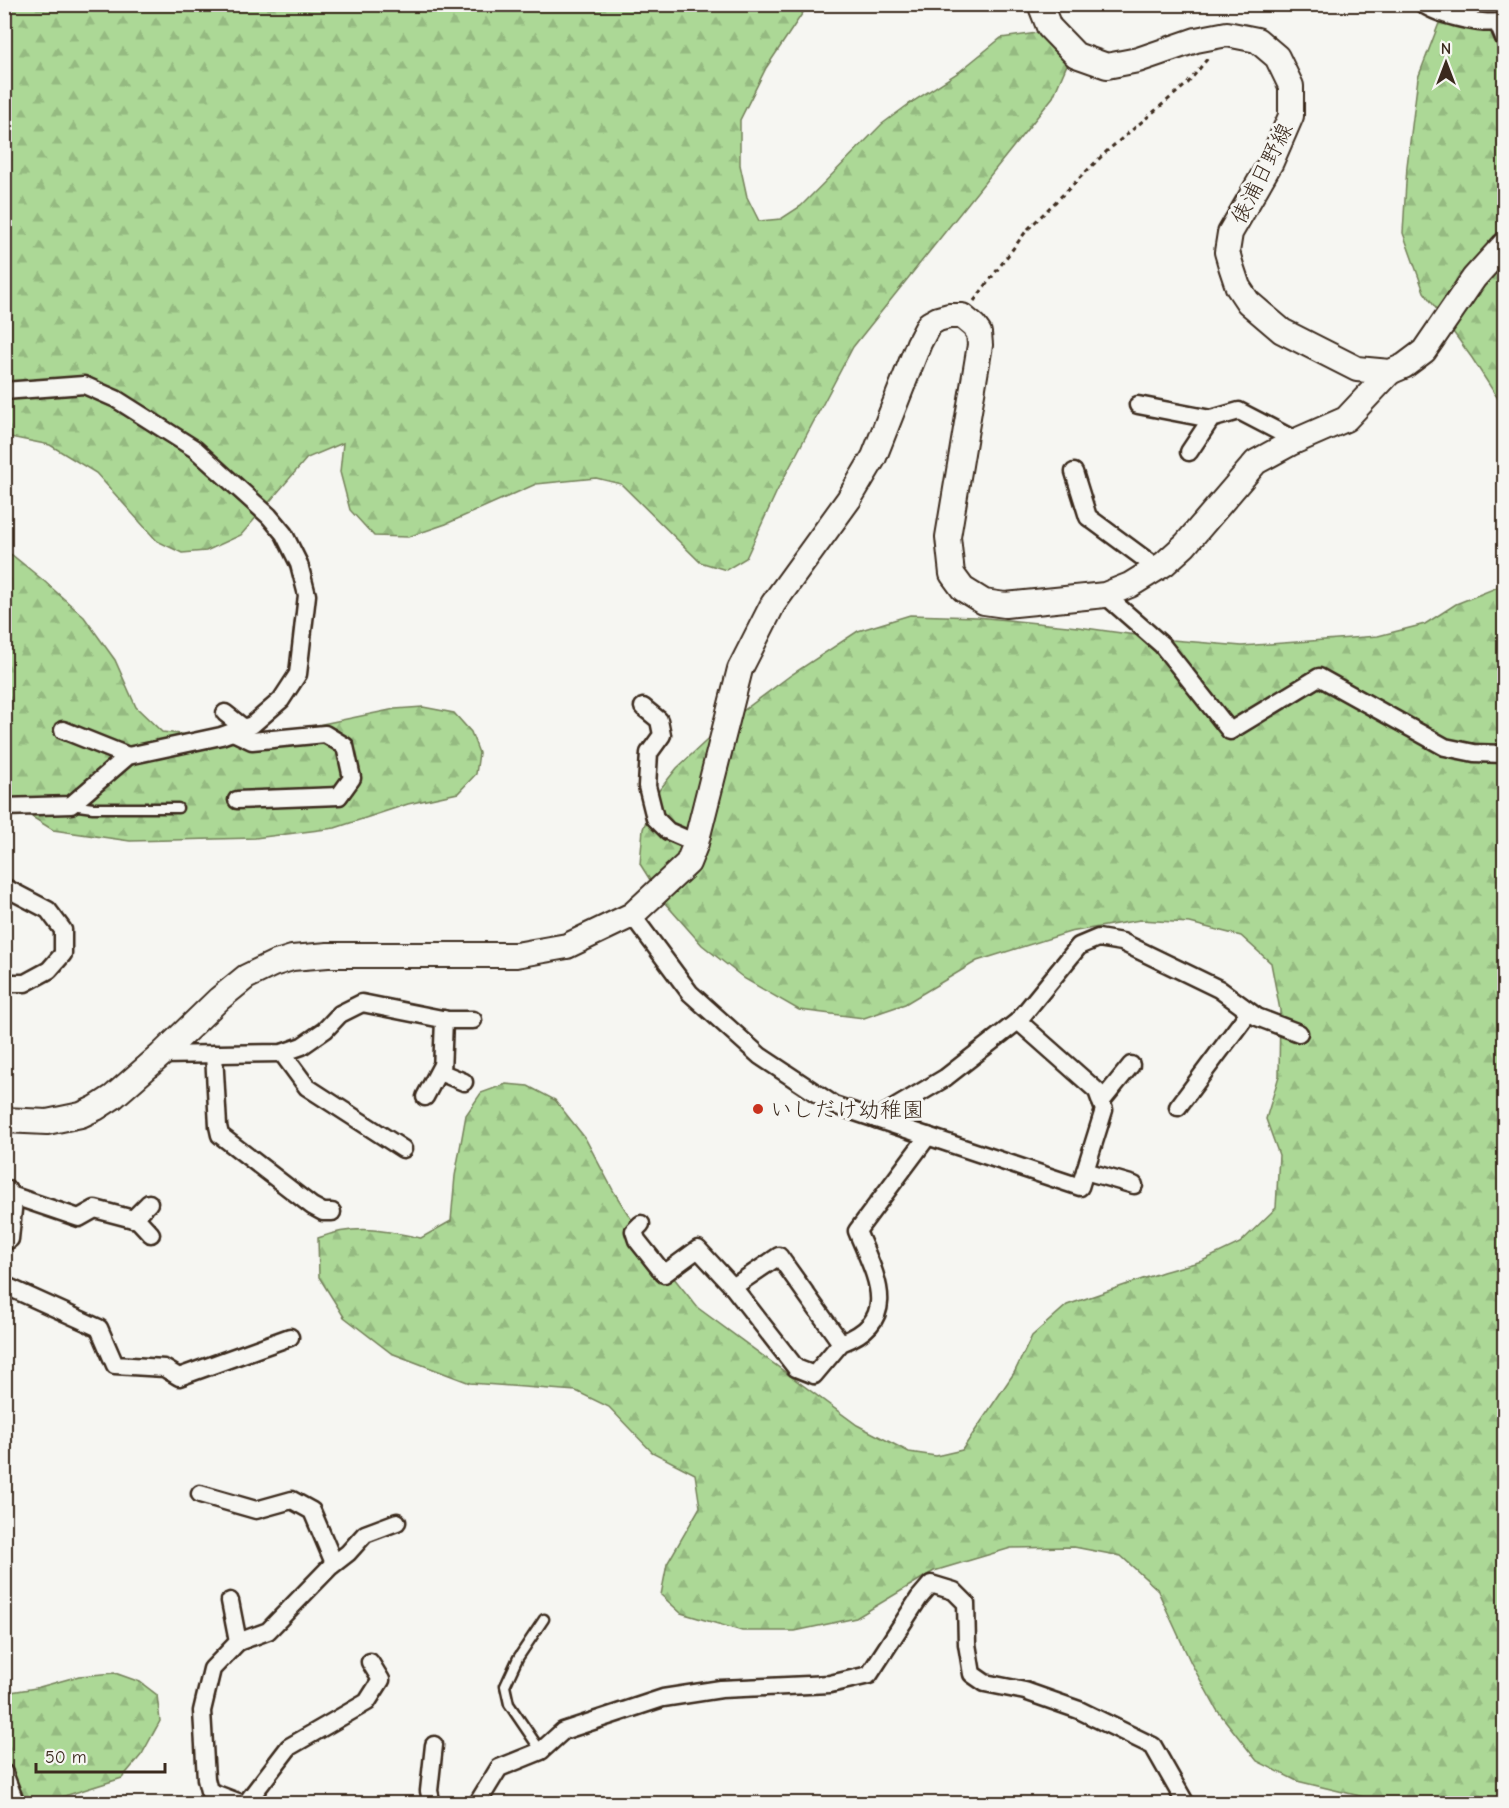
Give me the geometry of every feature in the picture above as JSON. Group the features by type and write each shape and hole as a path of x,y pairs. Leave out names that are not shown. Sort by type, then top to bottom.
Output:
{"street":[{"name":"俵浦日野線","path":"1040,4 1049,27 1076,55 1107,66 1138,60 1196,40 1227,34 1257,40 1277,57 1291,86 1291,116 1271,162 1230,233 1227,252 1238,287 1248,302 1282,331 1357,369 1390,372"},
{"path":"1423,4 1428,8 1458,18 1502,27"},
{"path":"4,1120 47,1122 81,1115 113,1097 219,999 246,977 273,964 292,958 328,955 516,955 567,946 632,915 688,863 696,843 740,669 773,604 849,499 874,457 919,343 929,324 949,315 962,316 979,333 980,345 948,537 952,574 963,589 984,602 1005,605 1105,595 1130,585 1157,568 1185,545 1256,462 1346,419 1390,372 1404,366 1424,351 1474,278 1504,245"},
{"path":"4,391 84,386 116,399 195,449 269,516 284,534 299,564 307,595 298,674 281,700 252,725 221,736 128,756 71,805 4,807"},
{"path":"1138,405 1211,419 1239,411 1297,441"},
{"path":"1189,452 1211,419"},
{"path":"1074,472 1088,517 1157,568"},
{"path":"1105,595 1162,645 1230,731 1319,677 1445,747 1474,753 1504,754"},
{"path":"643,707 659,720 662,735 649,753 647,786 655,818 668,831 696,843"},
{"path":"225,713 238,730 252,741 325,734 345,746 352,778 339,796 237,800"},
{"path":"63,730 128,756"},
{"path":"4,886 48,910 63,930 63,954 49,970 25,983 4,983"},
{"path":"632,915 690,993 760,1056 834,1105 1080,1186 1104,1110 1097,1091 1018,1021"},
{"path":"876,1119 945,1078 1018,1021 1079,946 1098,938 1122,942 1219,988 1257,1017 1299,1033"},
{"path":"161,1055 282,1053 302,1046 325,1030 340,1014 362,1003 444,1019 473,1020"},
{"path":"1178,1107 1249,1012"},
{"path":"444,1019 442,1073 464,1082"},
{"path":"282,1053 307,1087 403,1149"},
{"path":"214,1054 220,1135 312,1206 323,1212 332,1212"},
{"path":"425,1097 442,1065"},
{"path":"1101,1102 1131,1065"},
{"path":"641,1224 634,1231 638,1240 664,1274 698,1249 733,1287 796,1368 814,1375 841,1343 854,1338 874,1320 880,1306 879,1283 857,1232 928,1136"},
{"path":"1084,1171 1134,1185"},
{"path":"8,1190 79,1218 95,1209 138,1220 152,1234"},
{"path":"4,1242 10,1239 14,1200 8,1190"},
{"path":"133,1219 149,1203"},
{"path":"733,1287 779,1256 841,1343"},
{"path":"4,1284 99,1328 115,1365 164,1368 179,1377 290,1337"},
{"path":"200,1494 256,1510 292,1500 312,1511 334,1563"},
{"path":"243,1803 209,1791 206,1779 202,1711 212,1668 238,1642 268,1631 365,1534 397,1522"},
{"path":"477,1803 499,1768 541,1751 563,1731 663,1698 722,1689 830,1684 869,1675 919,1598 931,1584 954,1591 966,1603 967,1644 972,1674 985,1683 1025,1691 1079,1710 1153,1746 1186,1803"},
{"path":"230,1601 238,1642"},
{"path":"249,1803 250,1798 289,1747 367,1702 381,1680 370,1662"},
{"path":"432,1803 429,1791 434,1745"},
{"path":"4,1773 16,1803"}],"lane":[{"path":"71,805 93,808 178,808"},
{"path":"541,1751 509,1704 505,1686 518,1658 544,1619"}],"path":[{"path":"962,316 1027,230 1107,151 1188,83"}],"green space":[{"path":"4,5 808,5 766,68 740,120 740,165 747,197 759,221 781,219 801,206 882,124 959,72 1001,38 1037,33 1053,40 1069,60 1053,97 853,347 777,491 746,558 726,570 700,562 621,484 596,478 536,484 446,524 408,537 374,536 350,510 340,472 343,443 307,458 241,535 206,551 182,553 157,541 96,473 50,445 5,436"},
{"path":"1446,5 1504,5 1504,408 1472,358 1424,292 1403,233 1407,166 1418,78"},
{"path":"4,552 12,555 44,581 84,617 115,660 136,707 162,732 210,737 274,734 395,709 423,707 454,713 471,732 479,753 476,774 458,793 408,804 335,828 255,838 130,841 53,830 5,800"},
{"path":"1504,577 1504,1803 1389,1803 1297,1781 1257,1761 1217,1710 1191,1663 1157,1589 1121,1556 1074,1547 1011,1548 934,1571 856,1618 795,1631 742,1631 681,1613 661,1595 667,1564 700,1507 695,1474 652,1452 609,1407 576,1391 470,1383 391,1353 344,1317 319,1277 318,1238 345,1231 370,1230 421,1238 451,1221 455,1176 466,1115 481,1093 506,1084 528,1086 555,1100 585,1138 614,1192 649,1247 698,1308 857,1425 909,1452 936,1456 962,1450 1014,1373 1032,1336 1067,1305 1202,1261 1240,1243 1276,1208 1279,1155 1266,1119 1279,1076 1280,1010 1271,963 1241,936 1190,923 1140,920 1070,932 977,961 905,1004 864,1018 799,1010 745,979 702,945 664,902 640,864 643,829 657,793 677,768 719,729 791,675 858,631 910,615 977,617 1242,646 1378,636 1425,624 1456,604 1496,588"},
{"path":"115,1673 140,1682 157,1695 160,1721 142,1754 122,1778 55,1799 34,1803 5,1804 5,1693 36,1688 79,1676"}],"place":[{"name":"いしだけ幼稚園","path":"758,1109"}]}
